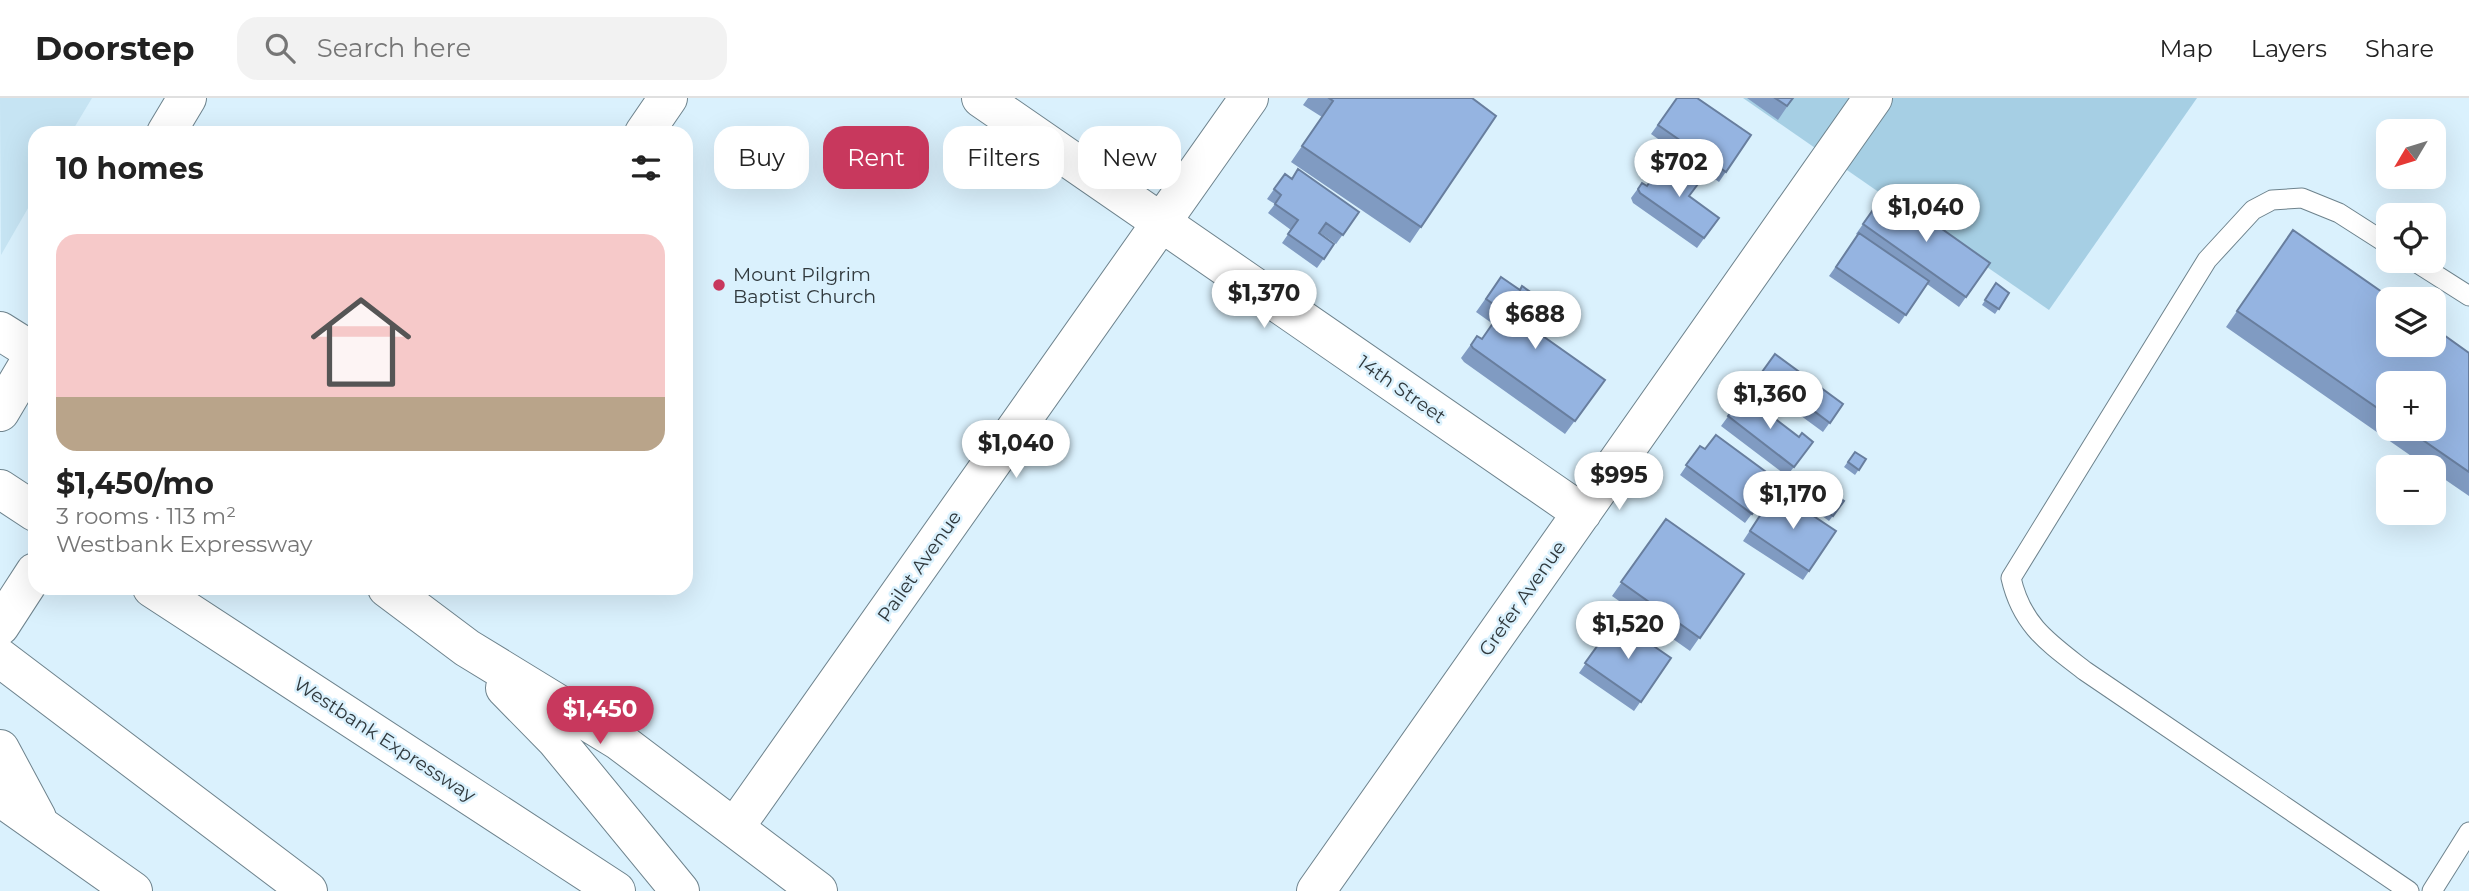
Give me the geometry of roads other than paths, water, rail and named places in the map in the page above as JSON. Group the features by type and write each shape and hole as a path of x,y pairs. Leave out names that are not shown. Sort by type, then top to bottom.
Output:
{"main road":[{"path":"170,126 187,98"},
{"path":"649,126 668,98"},
{"name":"14th Street","path":"981,98 1582,513"},
{"name":"Pailet Avenue","path":"735,827 1249,98"},
{"name":"Grefer Avenue","path":"1316,891 1873,98"},
{"path":"0,331 28,349"},
{"path":"0,412 28,366"},
{"path":"0,489 28,507"},
{"path":"0,626 28,583"},
{"name":"Westbank Expressway","path":"163,595 616,891"},
{"path":"396,595 467,649 619,741 818,891"},
{"path":"467,649 556,740 680,891"},
{"path":"0,658 308,891"},
{"path":"0,749 41,824"},
{"path":"0,797 41,824 120,887"}],"lane":[{"path":"2376,237 2339,213 2302,198 2273,200 2253,210 2207,260 2011,578 2017,603 2038,634 2076,664 2409,891"},
{"path":"2433,273 2469,296"},
{"path":"2432,891 2469,832"}],"place":[{"name":"Mount Pilgrim Baptist Church","path":"719,285"}]}
